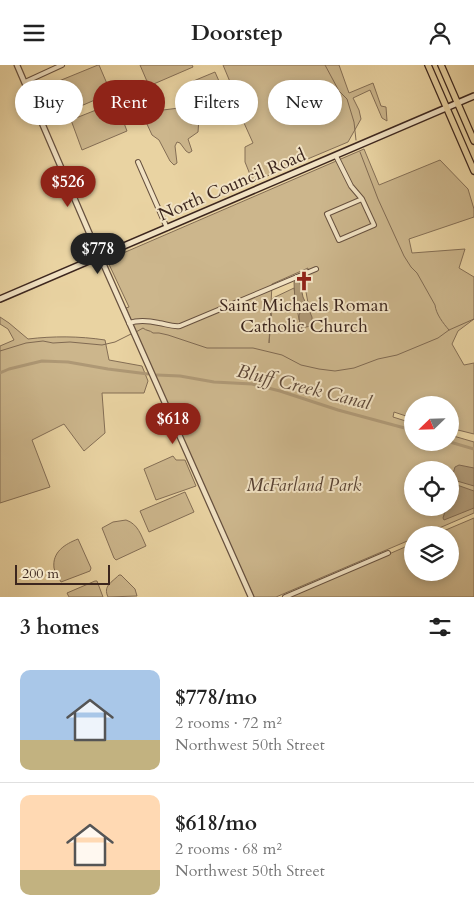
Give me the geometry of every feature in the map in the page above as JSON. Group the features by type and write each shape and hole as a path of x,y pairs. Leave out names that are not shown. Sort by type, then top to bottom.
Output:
{"highway":[{"path":"428,65 474,171"},
{"path":"441,65 474,141"}],"main road":[{"name":"North Council Road","path":"0,299 474,96"}],"street":[{"path":"17,65 24,80"},
{"path":"26,80 62,65"},
{"path":"43,125 251,597"},
{"path":"336,156 351,186 362,199 374,225 340,240 327,214 362,199"},
{"path":"138,162 167,228"},
{"path":"129,323 154,322 180,326 316,269"},
{"path":"285,597 388,553"}],"green space":[{"path":"99,65 105,80 93,80 93,101 83,105 83,80 62,80"},
{"path":"140,65 192,65 193,67 163,80 146,80"},
{"path":"223,65 339,65 349,93 373,83 381,106 386,107 387,121 382,118 370,90 353,98 361,119 348,142 253,182 245,162 245,147 253,143 245,125 258,125 258,80 229,80"},
{"path":"215,72 218,80 196,80"},
{"path":"175,108 175,125 198,125 198,132 188,139 192,151 189,153 177,142 175,146 177,163 174,165 159,140 152,135 147,125 165,125 165,110"},
{"path":"93,111 93,125 125,125 127,131 82,150 73,125 83,125 83,115"},
{"name":"McFarland Park","path":"364,149 379,185 440,160 468,189 474,209 474,217 409,239 412,253 465,249 459,268 474,277 474,319 458,331 452,344 464,365 474,363 474,434 459,430 459,396 404,396 404,415 394,412 393,417 404,420 404,451 459,451 459,438 474,442 474,513 444,526 404,526 404,542 276,597 254,597 150,365 126,308 129,307 107,260","holes":["308,268 304,281 312,325 299,320 294,288 273,298 269,343 272,284"]},
{"path":"0,317 28,339 66,337 105,340 109,360 142,366 148,381 144,393 102,393 105,433 84,451 64,424 32,440 50,487 0,503 0,346 14,340 8,329 0,324"},
{"path":"173,456 176,460 185,460 196,486 156,500 144,469"},
{"path":"185,492 194,512 149,532 140,511"},
{"path":"474,518 474,597 290,597 404,547 404,581 459,581 459,526 455,526"},
{"path":"126,520 136,527 146,546 116,560 102,528 113,522"},
{"path":"78,539 91,568 90,571 61,582 54,568 55,557 60,549"},
{"path":"119,575 135,589 137,596 108,597 107,587"},
{"path":"97,581 103,597 69,597 67,593"}],"shaded area":[{"path":"298,280 312,317 312,326 300,328 300,313 295,303 294,282"},
{"path":"459,465 474,468 474,486 459,482"},
{"path":"459,486 474,491 474,508 459,514"},
{"path":"444,516 454,516 444,520"}],"waterway":[{"path":"325,65 339,91 347,99 354,122 356,140"},
{"path":"360,152 378,199 404,256 417,273 435,305 438,315 449,330"},
{"path":"136,332 143,328 153,333 168,335 207,348 253,348 282,355 301,365 335,371 354,368 378,359 397,355 438,338 449,330 474,319"},
{"path":"0,351 26,343 43,341 102,345 115,342 131,334"},
{"name":"Bluff Creek Canal","path":"0,373 42,361 68,362 148,374"},
{"name":"Bluff Creek Canal","path":"157,375 180,376 214,382 252,384 404,428"},
{"name":"Bluff Creek Canal","path":"459,445 474,449"}],"place":[{"name":"Saint Michaels Roman Catholic Church","path":"304,281"}]}
